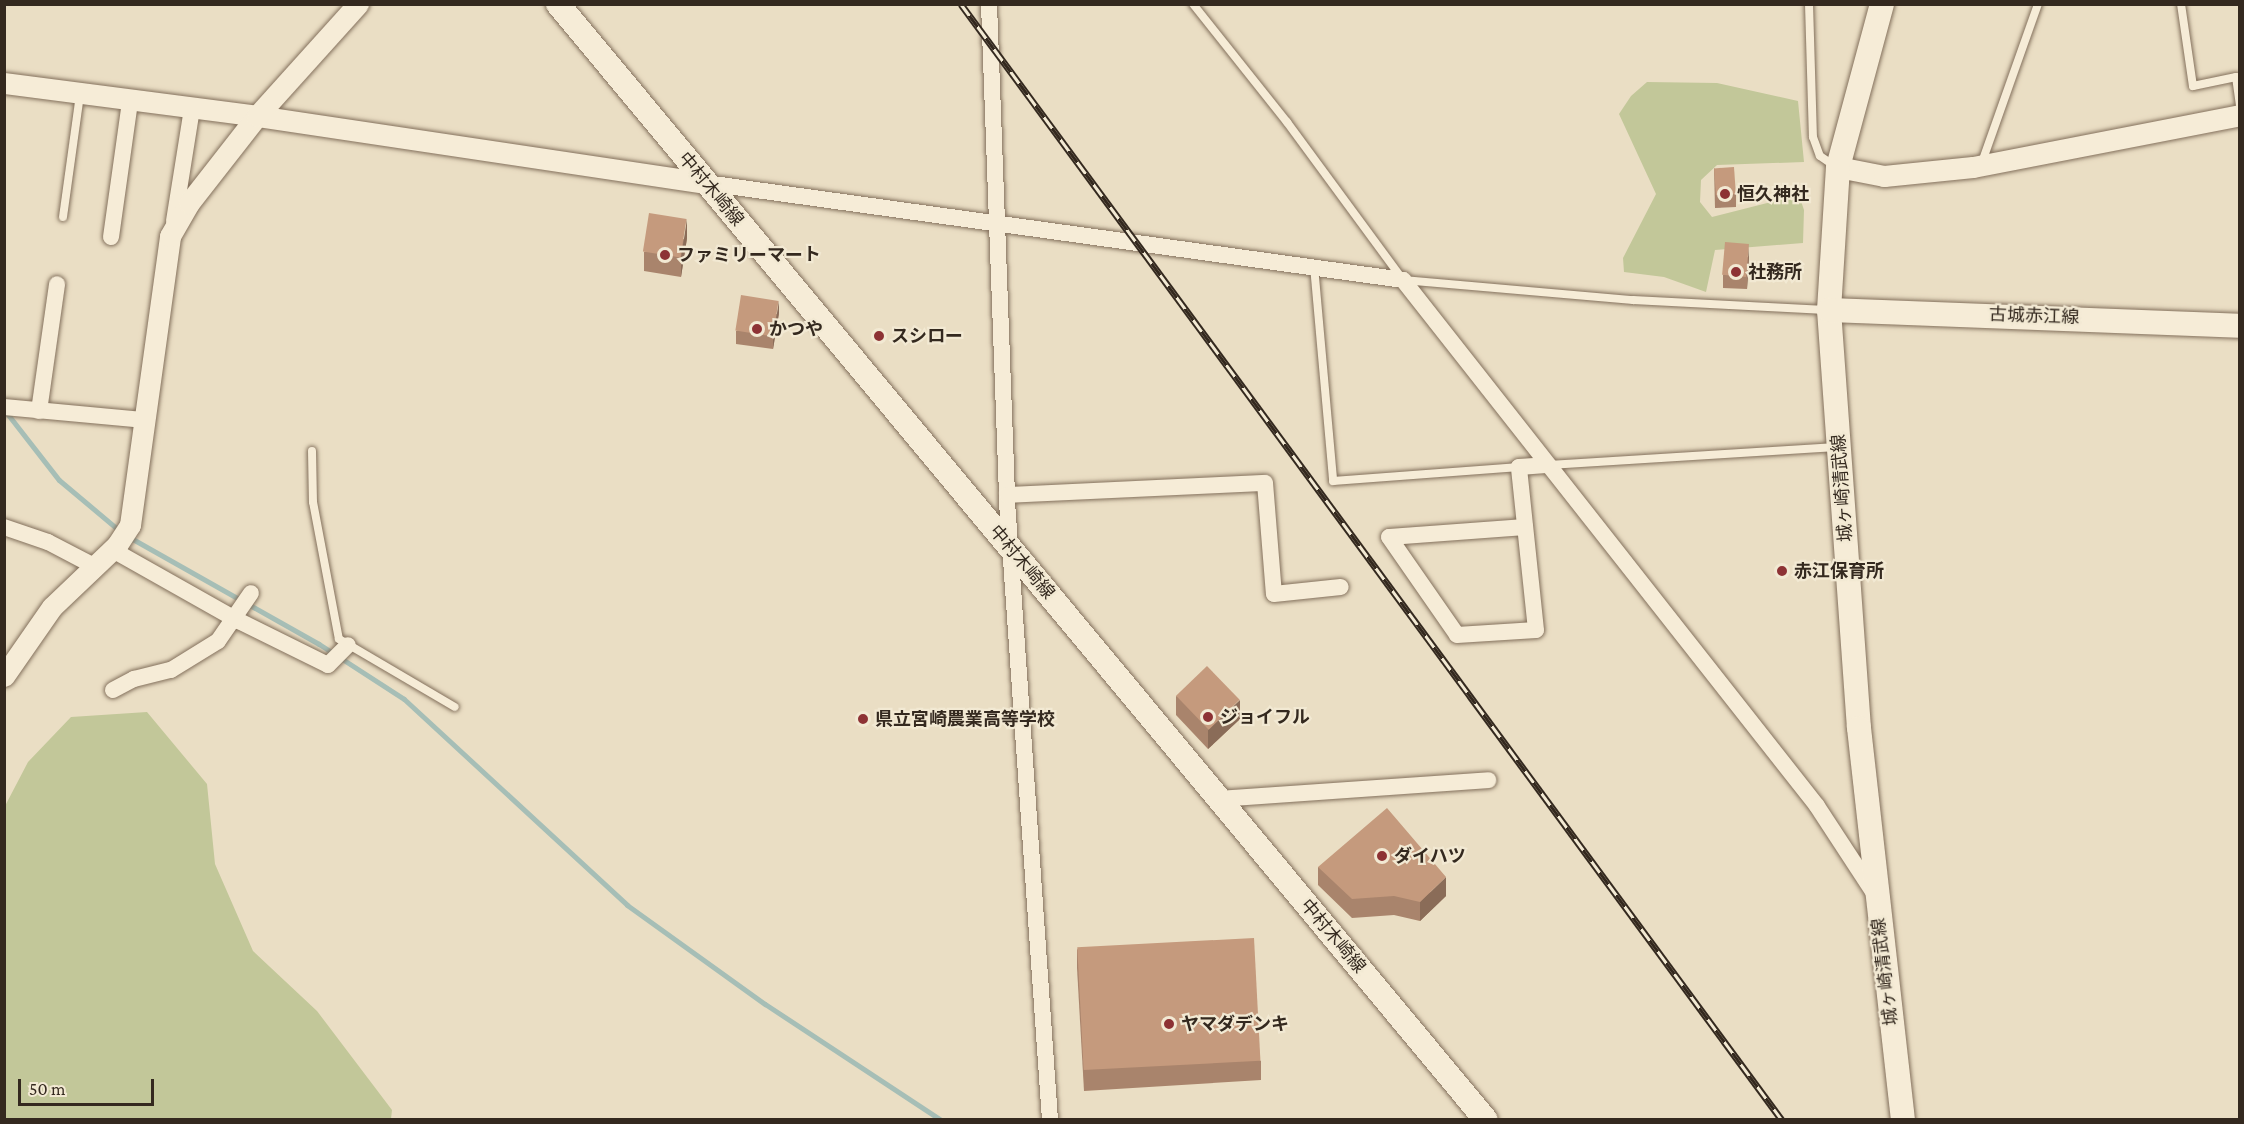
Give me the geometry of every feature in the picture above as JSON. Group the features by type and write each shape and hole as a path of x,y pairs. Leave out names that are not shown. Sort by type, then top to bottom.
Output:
{"main road":[{"name":"中村木崎線","path":"558,4 1486,1119"},
{"name":"城ヶ崎清武線","path":"1882,4 1838,167 1829,310 1858,728 1903,1119"},
{"name":"古城赤江線","path":"1829,310 2240,326"}],"street":[{"path":"170,236 189,203 257,116 358,4"},
{"path":"989,4 999,224 1006,495 1050,1119"},
{"path":"4,83 192,110 257,116 706,183 1403,279 1546,465 1817,806 1876,896"},
{"path":"111,237 130,101"},
{"path":"4,675 34,629 92,565 114,547 130,525 170,236 192,110"},
{"path":"1838,167 1884,176 1980,165 2240,115"},
{"path":"39,411 57,284"},
{"path":"5,408 145,420"},
{"path":"1526,527 1389,537 1457,635 1536,630 1526,527 1520,467 1546,465"},
{"path":"1006,495 1265,483 1274,594 1341,587"},
{"path":"4,527 48,542 92,565"},
{"path":"114,547 328,665 348,645"},
{"path":"113,690 134,679 171,670 218,641 251,593"},
{"path":"1219,799 1488,780"}],"lane":[{"path":"1193,4 1287,122 1403,279 1633,300 1829,310"},
{"path":"1809,4 1813,137 1820,156 1838,167"},
{"path":"1980,165 2038,4"},
{"path":"2181,4 2193,86 2236,77 2240,105"},
{"path":"63,216 80,94"},
{"path":"1314,266 1334,481 1520,467"},
{"path":"1546,465 1839,447"},
{"path":"312,451 313,502 334,624 339,639 455,707"}],"green space":[{"path":"1647,82 1717,83 1798,101 1804,162 1717,165 1701,180 1700,202 1712,217 1799,195 1804,210 1803,243 1715,250 1706,292 1664,277 1624,272 1623,258 1656,194 1619,114 1631,96"},
{"path":"147,712 207,784 215,864 253,951 317,1011 392,1110 391,1119 5,1119 5,806 28,762 71,717"}],"building":[{"path":"1734,167 1736,194 1716,195 1714,168"},
{"path":"649,213 687,219 680,257 643,252"},
{"path":"1725,242 1749,244 1746,277 1722,275"},
{"name":"かつや","path":"741,295 779,301 773,337 735,331"},
{"path":"1207,666 1240,700 1209,730 1176,696"},
{"name":"ダイハツ","path":"1387,808 1446,877 1420,902 1394,896 1352,899 1318,867"},
{"name":"ヤマダデンキ","path":"1254,938 1260,1061 1084,1070 1077,947"}],"waterway":[{"path":"6,412 59,480 121,532"},
{"path":"129,537 319,644 404,699 627,905 765,1004 941,1120"}],"railway":[{"path":"961,4 1782,1120"}],"place":[{"name":"恒久神社","path":"1725,194"},
{"name":"ファミリーマート","path":"665,255"},
{"name":"社務所","path":"1736,272"},
{"name":"かつや","path":"757,329"},
{"name":"スシロー","path":"879,336"},
{"name":"赤江保育所","path":"1782,571"},
{"name":"ジョイフル","path":"1208,717"},
{"name":"県立宮崎農業高等学校","path":"863,719"},
{"name":"ダイハツ","path":"1382,856"},
{"name":"ヤマダデンキ","path":"1169,1024"}]}
